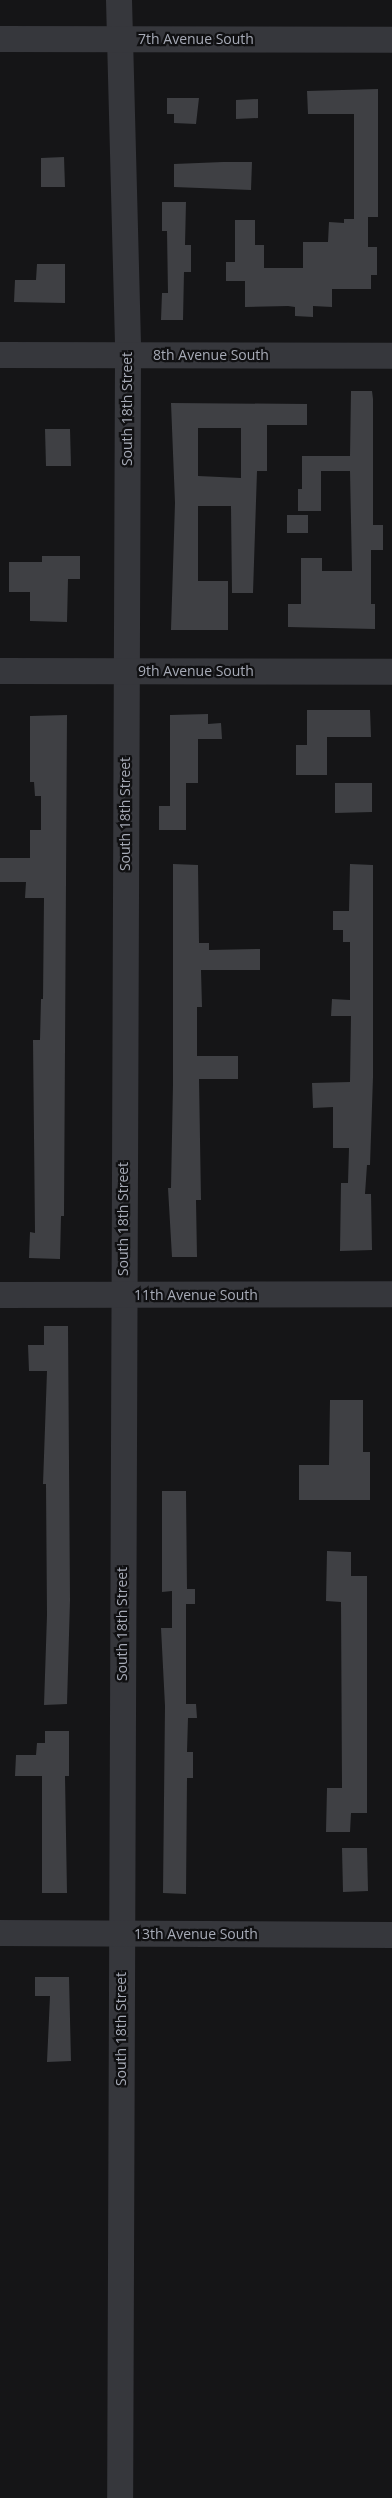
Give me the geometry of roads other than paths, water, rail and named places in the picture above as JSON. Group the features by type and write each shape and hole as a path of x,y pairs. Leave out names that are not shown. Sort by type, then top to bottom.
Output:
{"street":[{"name":"South 18th Street","path":"119,0 128,355 122,1295 120,2498"},
{"name":"7th Avenue South","path":"0,39 392,40"},
{"name":"8th Avenue South","path":"0,354 392,356"},
{"name":"9th Avenue South","path":"0,670 392,672"},
{"name":"11th Avenue South","path":"0,1295 392,1294"},
{"name":"13th Avenue South","path":"0,1933 392,1935"}]}
